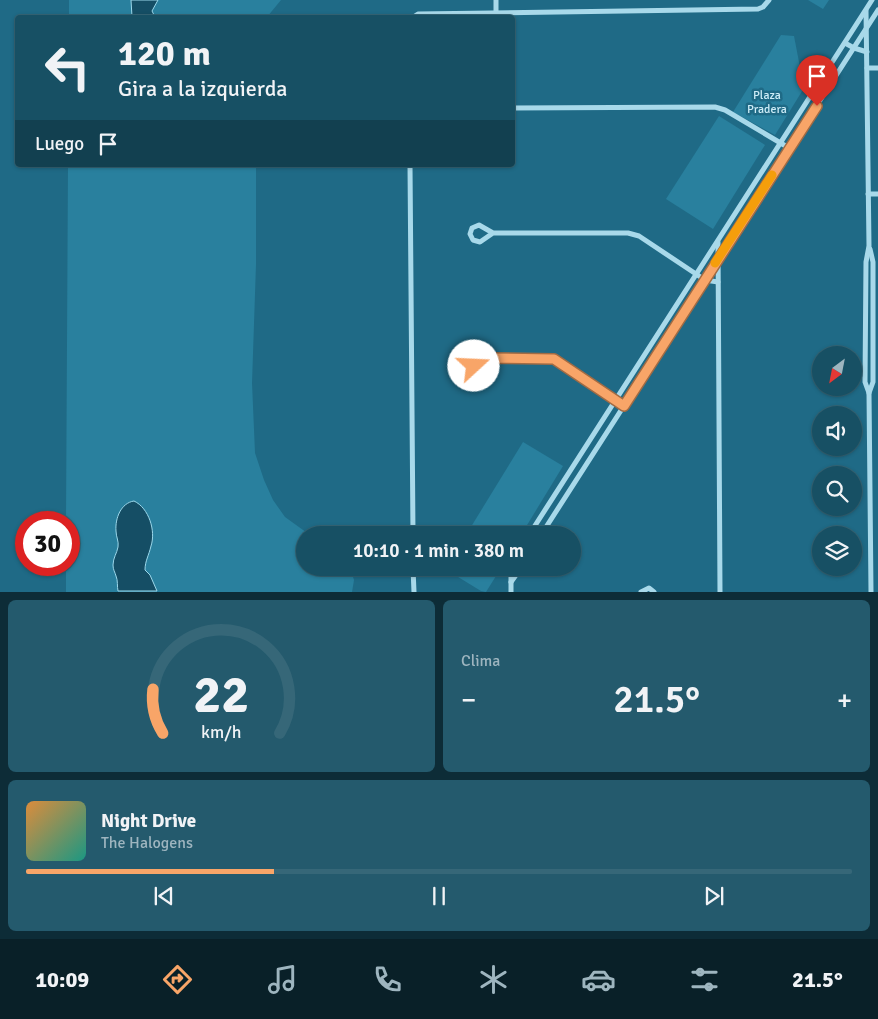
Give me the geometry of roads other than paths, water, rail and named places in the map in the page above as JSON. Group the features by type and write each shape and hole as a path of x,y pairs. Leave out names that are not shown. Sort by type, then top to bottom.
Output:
{"street":[{"path":"496,0 496,13"},
{"path":"416,15 758,9 763,7 769,0"},
{"path":"535,526 872,0"},
{"path":"866,9 869,246 866,262 866,382 869,393 871,592"},
{"path":"547,526 878,10"},
{"path":"845,43 867,52"},
{"path":"867,68 878,68"},
{"path":"820,82 829,87"},
{"path":"515,108 715,107 725,110 789,148"},
{"path":"410,167 413,526"},
{"path":"868,194 878,194"},
{"path":"493,233 628,233 639,236 705,280 718,282"},
{"path":"718,240 720,592"},
{"path":"869,246 873,262 875,320 873,382 869,393"},
{"path":"866,320 875,320"},
{"path":"491,358 554,359 624,406"},
{"path":"870,445 878,445"},
{"path":"413,576 414,592"},
{"path":"511,576 511,592"},
{"path":"511,583 515,576"},
{"path":"641,592 649,588 654,592"}],"park label":[{"name":"Plaza Pradera","path":"767,102"}]}
